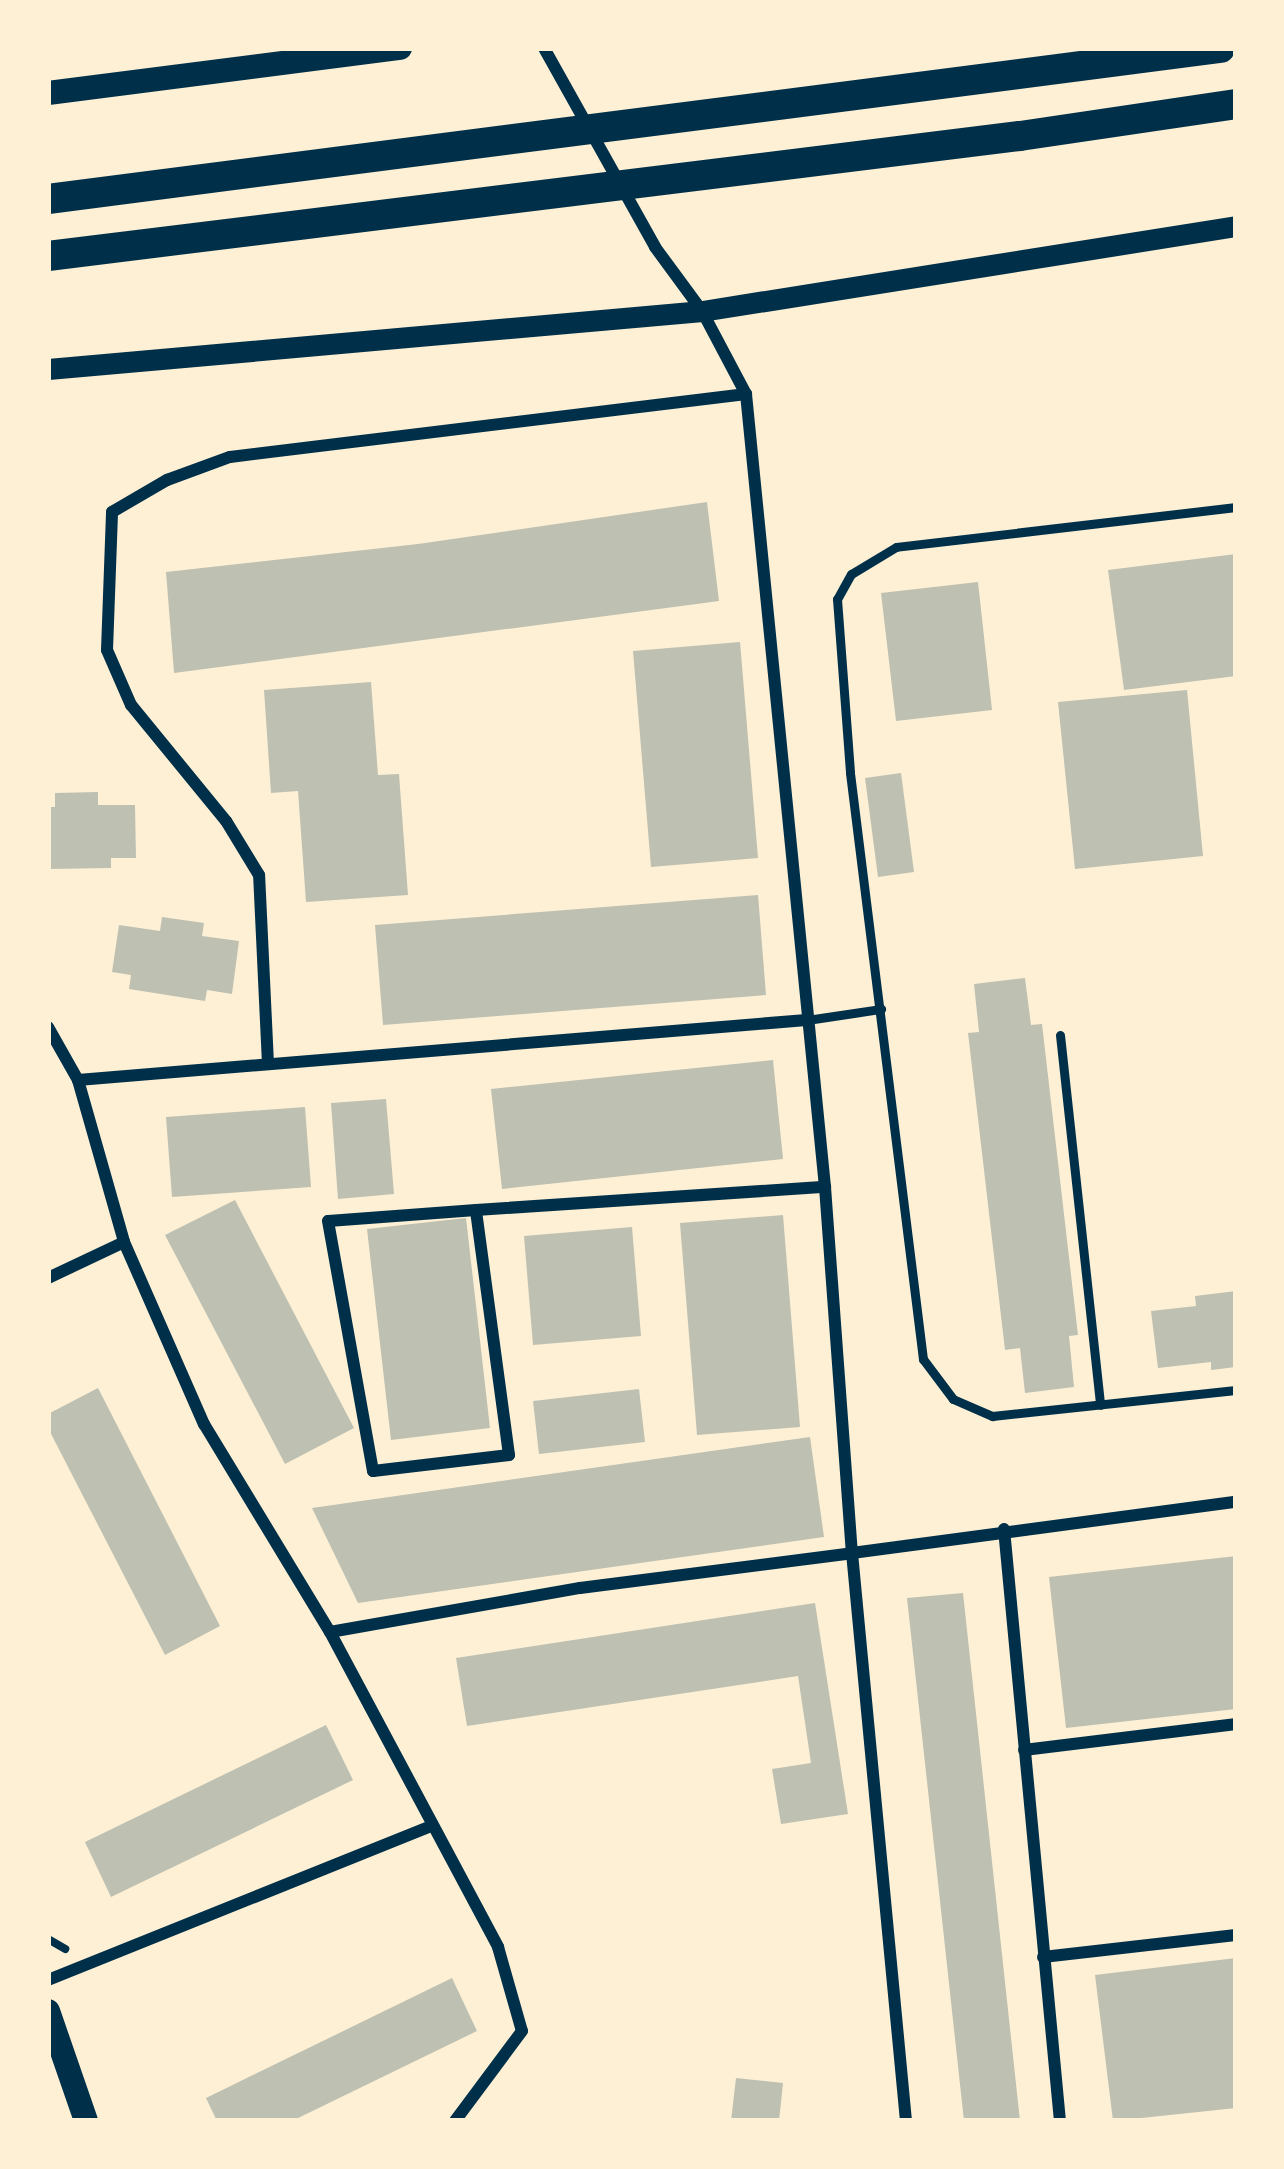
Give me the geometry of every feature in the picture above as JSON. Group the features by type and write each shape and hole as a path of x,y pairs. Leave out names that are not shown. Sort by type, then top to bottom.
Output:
{"main road":[{"path":"48,92 400,48"},
{"path":"48,199 1220,48"},
{"path":"48,256 1020,136 1236,104"},
{"path":"48,2011 86,2121"}],"street":[{"path":"544,48 655,247 702,311 746,394 825,1187 852,1553 906,2121"},
{"path":"48,369 702,311 1236,226"},
{"path":"268,1064 259,875 226,821 131,705 107,650 112,512 167,480 230,457 746,394"},
{"path":"78,1080 807,1020"},
{"path":"48,1027 78,1080 124,1243 204,1424 330,1632 498,1947 522,2031 454,2121"},
{"path":"476,1210 509,1455 373,1471 328,1221 476,1210 825,1187"},
{"path":"48,1278 124,1243"},
{"path":"330,1632 580,1588 1236,1502"},
{"path":"1004,1529 1060,2121"},
{"path":"1024,1750 1236,1724"},
{"path":"48,1980 431,1826"},
{"path":"1043,1957 1236,1935"}],"lane":[{"path":"1236,507 896,547 851,574 837,599 841,673 923,1360 953,1399 992,1416 1236,1390"},
{"path":"807,1020 881,1010"},
{"path":"1060,1035 1100,1406"}],"building":[{"path":"707,502 719,601 174,673 166,572 418,544"},
{"path":"1236,554 1236,676 1124,690 1108,570"},
{"path":"978,582 992,710 896,721 881,593"},
{"path":"740,642 758,858 651,867 633,651"},
{"path":"371,682 378,775 399,774 408,895 306,902 298,791 271,793 264,690"},
{"path":"1187,690 1203,856 1075,869 1058,702"},
{"path":"901,773 914,872 878,877 865,778"},
{"path":"98,792 98,805 135,805 136,858 111,858 111,868 48,869 48,807 55,807 55,793"},
{"path":"758,895 766,995 383,1025 375,925"},
{"path":"162,917 204,923 202,936 239,941 232,994 207,990 205,1001 129,989 131,975 112,972 119,925 160,931"},
{"path":"1025,978 1031,1025 1042,1024 1078,1335 1069,1336 1074,1387 1025,1393 1020,1348 1005,1350 968,1033 979,1032 974,984"},
{"path":"773,1060 783,1159 502,1189 491,1089"},
{"path":"386,1099 394,1194 338,1199 331,1103"},
{"path":"305,1107 311,1187 172,1197 166,1117"},
{"path":"235,1200 354,1428 285,1464 165,1235"},
{"path":"783,1215 800,1427 697,1435 680,1223"},
{"path":"466,1218 490,1428 391,1440 367,1229"},
{"path":"632,1227 641,1336 533,1345 524,1236"},
{"path":"1236,1291 1236,1367 1211,1370 1211,1362 1158,1368 1151,1311 1196,1306 1195,1296"},
{"path":"98,1388 220,1626 165,1655 48,1428 48,1414"},
{"path":"639,1389 645,1442 539,1454 533,1401"},
{"path":"810,1437 824,1537 358,1603 312,1508"},
{"path":"1236,1556 1236,1709 1066,1728 1049,1577"},
{"path":"963,1593 1020,2121 964,2121 907,1598"},
{"path":"815,1603 848,1814 781,1824 772,1769 811,1763 798,1676 467,1726 456,1658"},
{"path":"326,1725 353,1780 111,1897 85,1842"},
{"path":"1236,1958 1236,2108 1113,2121 1095,1975"},
{"path":"452,1978 477,2031 292,2121 217,2121 206,2098"},
{"path":"736,2078 783,2083 779,2121 731,2121"}]}
